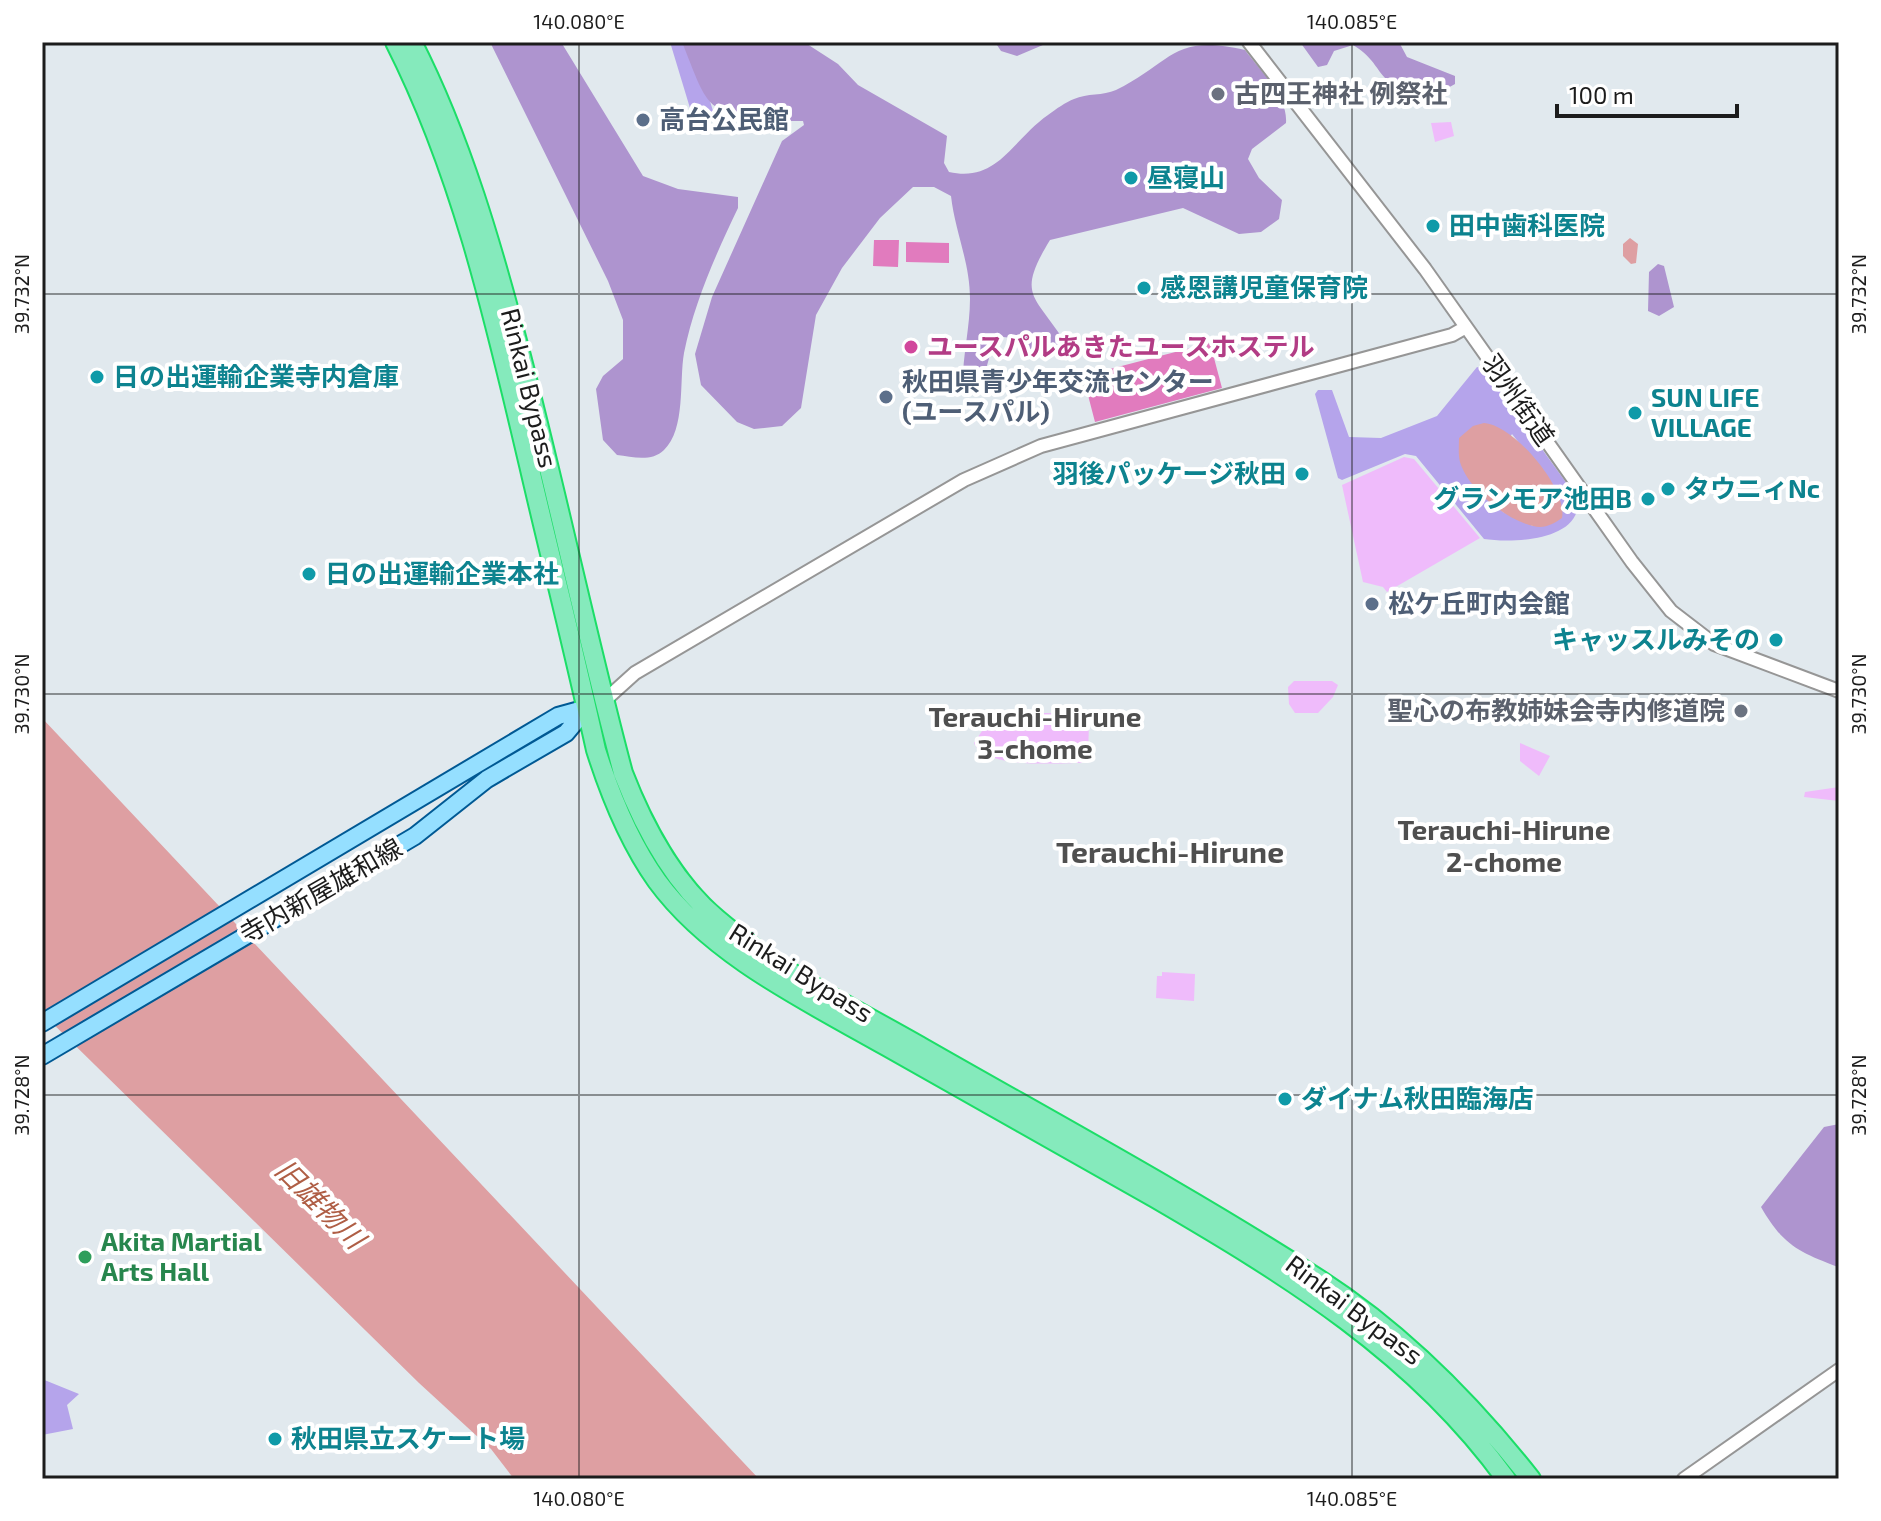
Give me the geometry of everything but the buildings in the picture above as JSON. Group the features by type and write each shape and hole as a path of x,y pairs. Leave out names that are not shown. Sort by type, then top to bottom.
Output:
{"highway":[{"name":"Rinkai Bypass","path":"395,42 411,73 460,202 485,285 595,705 636,806 671,866 716,918 791,972 1168,1187 1333,1288 1391,1332 1432,1369 1498,1437 1531,1479"},
{"name":"Rinkai Bypass","path":"412,42 444,113 495,256 550,466 608,788 657,881 705,932 830,1014 1303,1286 1408,1370 1483,1447 1506,1479"}],"main road":[{"name":"寺内新屋雄和線","path":"42,1023 558,716 595,705"},
{"name":"寺内新屋雄和線","path":"42,1056 415,836 474,787 566,733 595,705"}],"street":[{"name":"羽州街道","path":"1249,42 1364,187 1632,562 1671,611 1703,636 1741,657 1839,691"},
{"path":"595,705 635,673 964,480 1012,457 1232,392 1452,335 1466,327"},
{"path":"1684,1479 1839,1370"}],"shaded area":[{"path":"490,42 561,42 643,176 678,189 738,197 738,208 706,279 688,334 676,430 659,454 642,458 617,455 603,440 596,389 603,376 623,359 623,320 608,281"},
{"path":"670,42 692,42 713,111 710,115 693,118"},
{"path":"682,42 804,42 838,64 858,85 947,136 944,163 949,172 966,174 992,165 1035,125 1064,104 1079,97 1116,90 1187,48 1202,45 1245,50 1283,103 1286,123 1252,149 1248,159 1259,178 1282,200 1279,219 1261,232 1239,234 1183,208 1050,240 1040,258 1032,284 1038,303 1065,342 1060,353 1038,354 1013,338 1003,337 991,351 980,391 969,396 963,392 963,381 970,311 969,285 951,196 934,187 913,187 880,218 842,268 816,315 801,408 782,426 754,429 737,422 701,385 695,354 712,297 782,141 804,125 803,121 791,121 784,116 739,114 714,105 699,83"},
{"path":"995,42 1050,42 1017,56 1001,51"},
{"path":"1300,42 1399,42 1407,57 1455,76 1455,84 1444,89 1425,90 1396,84 1388,80 1353,45 1334,51 1327,65 1318,67"},
{"path":"1451,122 1454,136 1435,142 1431,123"},
{"path":"874,240 899,240 898,267 873,266"},
{"path":"906,242 949,243 949,263 906,262"},
{"path":"1658,264 1664,266 1674,307 1659,316 1648,311 1649,272"},
{"path":"1210,343 1222,388 1095,422 1083,376"},
{"path":"1477,367 1484,369 1578,499 1576,513 1569,524 1543,537 1484,539 1416,456 1405,454 1342,480 1338,478 1315,394 1318,390 1332,390 1349,437 1381,438 1437,416","holes":["1512,434 1559,494 1533,526 1503,512 1478,490"]},
{"path":"1404,457 1414,459 1480,538 1387,592 1383,587 1363,582 1342,485"},
{"path":"1294,681 1332,681 1338,685 1333,697 1318,713 1295,713 1289,704 1288,687"},
{"path":"1007,712 1083,714 1089,721 1088,758 1081,763 1022,763 992,757 981,751 974,743 988,722"},
{"path":"1520,743 1550,756 1539,776 1520,761"},
{"path":"1839,787 1839,801 1804,797 1805,792"},
{"path":"1162,972 1195,974 1194,1001 1156,998 1157,976 1162,976"},
{"path":"1839,1124 1838,1267 1812,1257 1784,1239 1761,1207 1824,1127"},
{"path":"42,1379 79,1394 67,1405 73,1429 42,1435"}],"water":[{"path":"1630,238 1638,244 1636,263 1631,264 1623,256 1623,244"},
{"path":"1484,423 1510,435 1536,460 1557,491 1562,518 1541,527 1522,523 1479,493 1460,462 1459,438 1473,426"},
{"name":"旧雄物川","path":"42,718 759,1479 514,1479 491,1449 419,1383 42,1013"}],"place":[{"name":"古四王神社 例祭社","path":"1218,94"},
{"name":"高台公民館","path":"643,120"},
{"name":"昼寝山","path":"1131,178"},
{"name":"田中歯科医院","path":"1433,226"},
{"name":"感恩講児童保育院","path":"1144,288"},
{"name":"ユースパルあきたユースホステル","path":"911,347"},
{"name":"日の出運輸企業寺内倉庫","path":"97,377"},
{"name":"秋田県青少年交流センター (ユースパル)","path":"886,397"},
{"name":"SUN LIFE VILLAGE","path":"1635,413"},
{"name":"羽後パッケージ秋田","path":"1302,474"},
{"name":"タウニィNc","path":"1668,489"},
{"name":"グランモア池田B","path":"1648,499"},
{"name":"日の出運輸企業本社","path":"309,574"},
{"name":"松ケ丘町内会館","path":"1372,604"},
{"name":"キャッスルみその","path":"1776,640"},
{"name":"聖心の布教姉妹会寺内修道院","path":"1741,711"},
{"name":"ダイナム秋田臨海店","path":"1285,1099"},
{"name":"Akita Martial Arts Hall","path":"85,1257"},
{"name":"秋田県立スケート場","path":"275,1439"}],"district":[{"name":"Terauchi-Hirune 3-chome","path":"1035,733"},
{"name":"Terauchi-Hirune 2-chome","path":"1504,846"},
{"name":"Terauchi-Hirune","path":"1170,853"}]}
